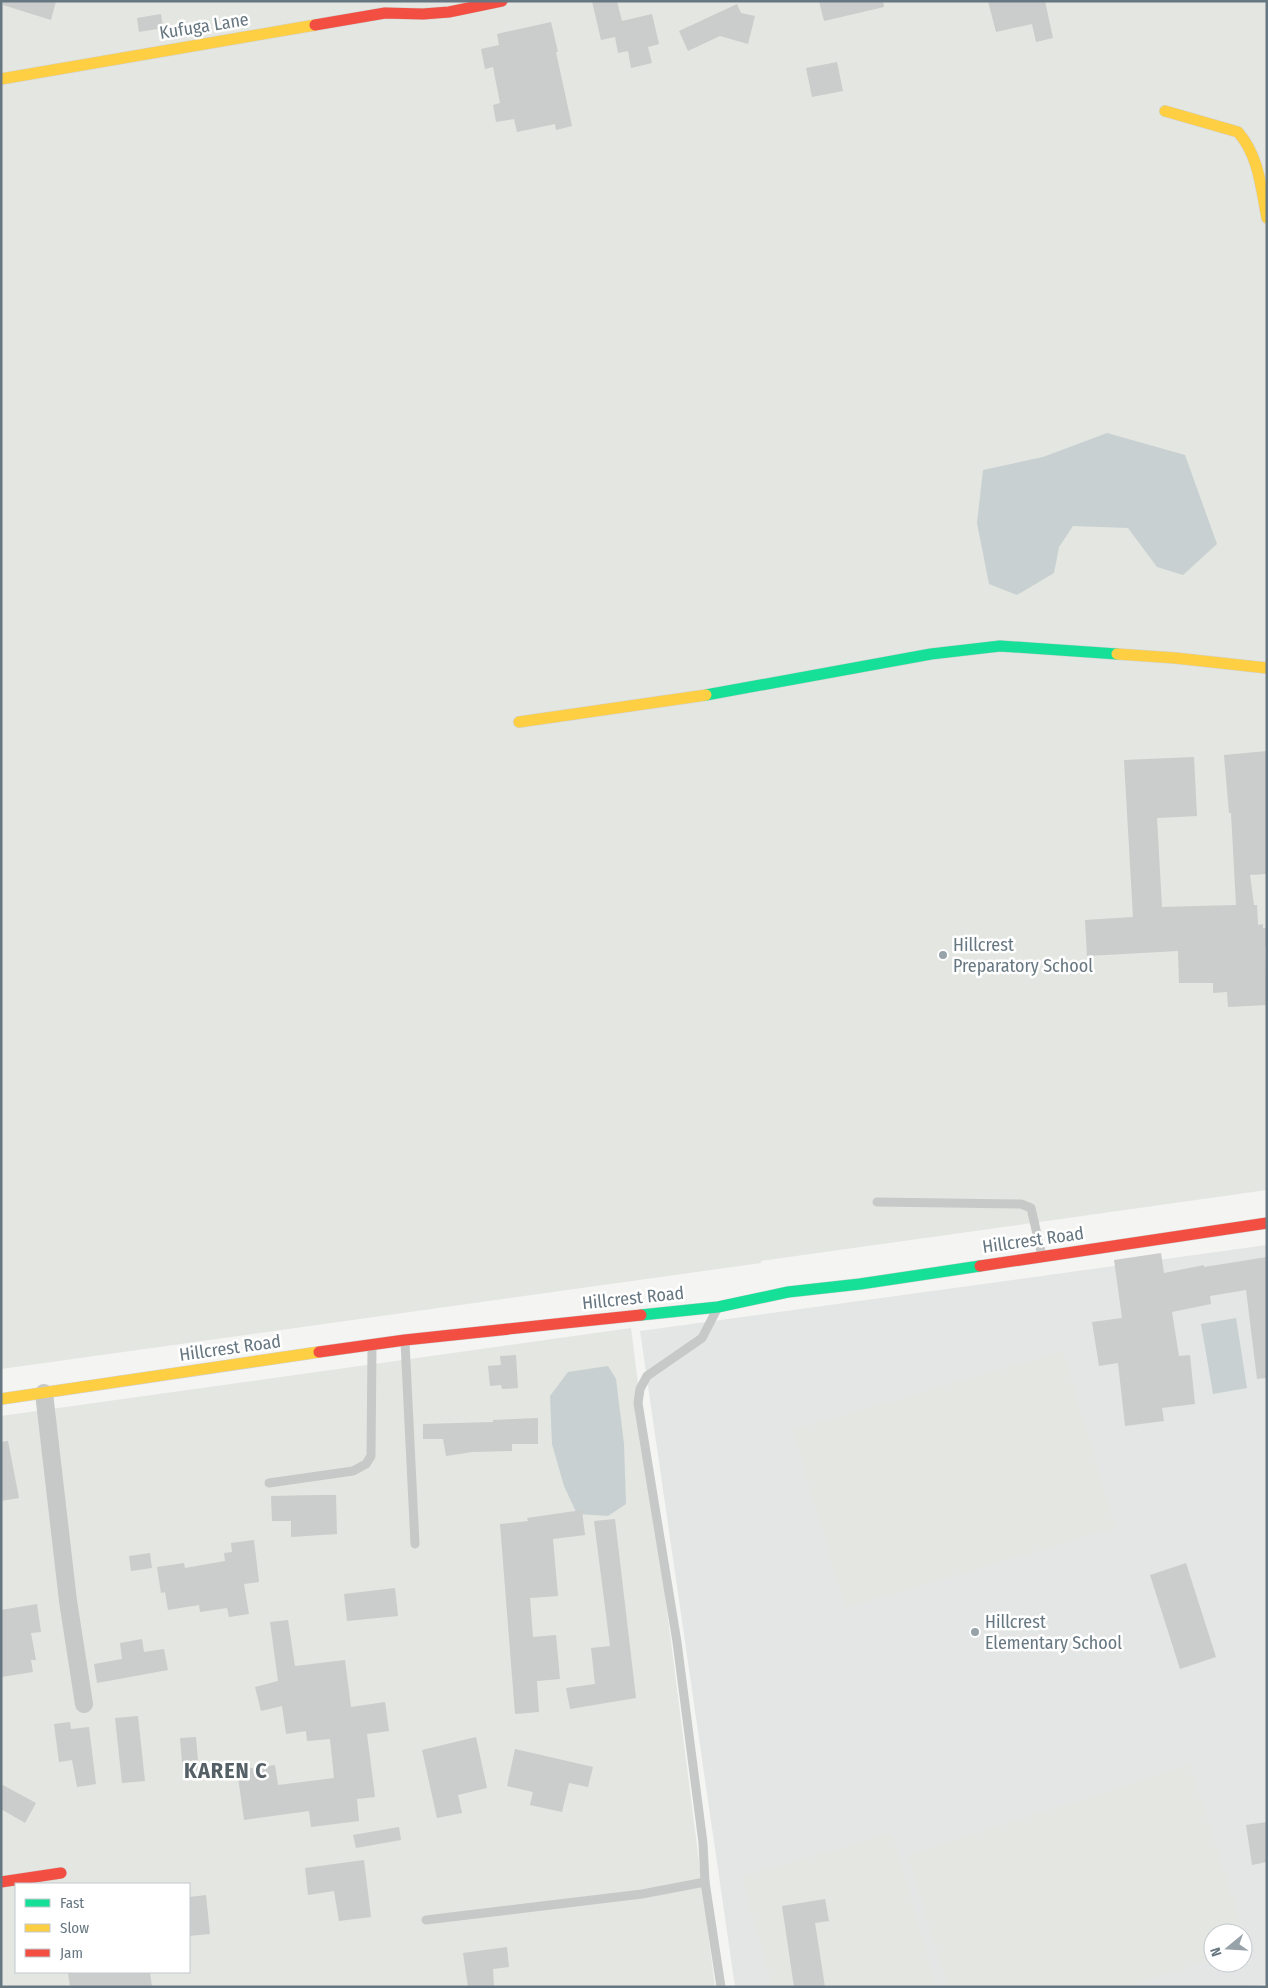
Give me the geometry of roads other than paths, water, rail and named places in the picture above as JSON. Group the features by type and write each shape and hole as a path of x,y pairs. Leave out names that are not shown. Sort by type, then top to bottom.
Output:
{"street":[{"name":"Kufuga Lane","path":"1,79 385,13 406,7 449,12 502,1"},
{"path":"1165,110 1238,132 1246,138 1255,160 1267,218"},
{"path":"519,722 690,698 931,654 1000,646 1175,658 1267,668"},
{"name":"Hillcrest Road","path":"1,1399 405,1340 718,1307 788,1292 860,1284 1267,1223"},
{"path":"44,1393 68,1601 84,1704"},
{"path":"1,1882 61,1873"}],"lane":[{"path":"877,1202 1021,1204 1031,1208 1042,1256"},
{"path":"718,1307 702,1338 647,1376 640,1389 638,1403 676,1642 702,1833 705,1882 721,1987"},
{"path":"405,1340 415,1544"},
{"path":"269,1483 353,1471 366,1464 371,1456 372,1345"},
{"path":"426,1920 642,1894 705,1882"}],"place":[{"name":"Hillcrest Preparatory School","path":"943,955"},
{"name":"Hillcrest Elementary School","path":"975,1632"}],"district":[{"name":"KAREN C","path":"226,1770"}]}
